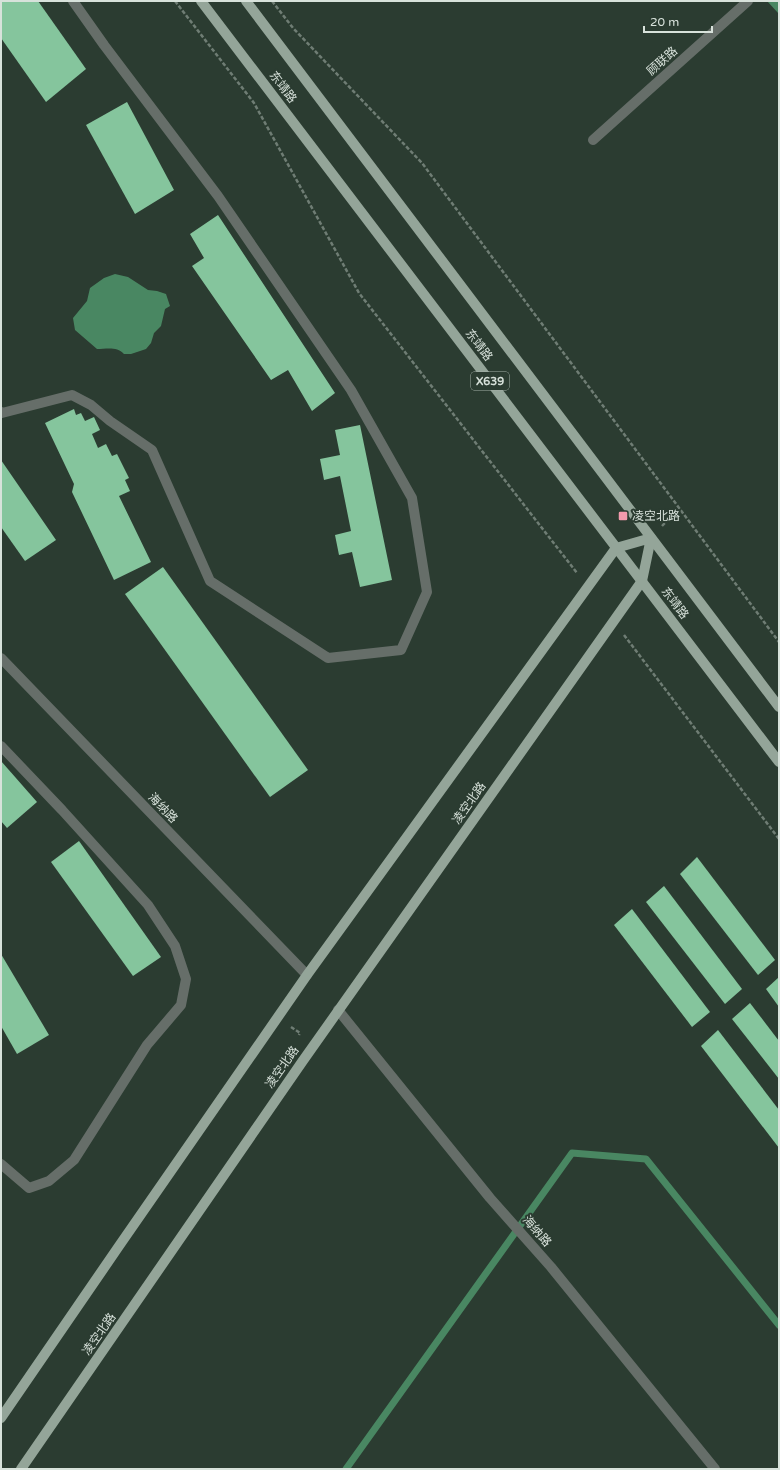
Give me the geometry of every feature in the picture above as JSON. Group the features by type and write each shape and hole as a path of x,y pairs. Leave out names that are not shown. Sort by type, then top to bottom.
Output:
{"main road":[{"name":"东靖路","path":"201,1 779,762"},
{"name":"东靖路","path":"246,1 779,707"},
{"path":"1,1418 307,975 616,548 651,538"},
{"name":"凌空北路","path":"21,1469 338,1010 642,581 651,538"}],"street":[{"path":"1,412 2,413 72,395 91,405 110,421 152,450 210,581 328,658 401,650 427,592 412,498 351,390 218,196 104,45 73,1"},
{"name":"顾联路","path":"593,140 748,1"},
{"name":"海纳路","path":"1,658 307,975"},
{"path":"1,746 62,810 148,905 175,946 186,979 181,1005 147,1045 74,1160 49,1181 29,1188 1,1164"},
{"name":"海纳路","path":"338,1010 490,1198 551,1267 715,1469"}],"path":[{"path":"175,1 254,103 359,293 588,587"},
{"path":"272,1 293,28 422,163 779,642"},
{"path":"651,538 679,508"},
{"path":"614,621 779,838"},
{"path":"277,1018 300,1033 296,1039"}],"shaded area":[{"path":"767,1 779,1 779,14"},
{"path":"115,274 128,277 148,290 166,294 170,306 165,309 161,326 154,333 151,343 146,349 131,354 124,354 115,349 97,349 75,330 73,318 87,301 90,288 104,278"}],"building":[{"path":"1,1 38,1 86,69 46,102 1,38"},
{"path":"127,102 174,190 135,214 86,125"},
{"path":"218,215 335,393 312,411 288,370 271,380 192,266 204,258 190,234"},
{"path":"74,409 76,415 81,413 85,421 94,417 100,430 92,434 98,448 106,444 112,456 117,454 129,478 125,480 130,491 119,496 151,562 114,580 72,492 74,484 45,423"},
{"path":"360,425 392,580 360,587 352,552 339,555 335,535 351,531 340,476 324,480 320,459 340,455 335,430"},
{"path":"1,460 56,540 25,561 1,527"},
{"path":"163,567 308,770 270,797 125,594"},
{"path":"1,761 37,802 7,828 1,821"},
{"path":"79,841 161,957 133,976 51,862"},
{"path":"697,857 775,960 758,975 680,874"},
{"path":"664,886 742,989 725,1004 646,902"},
{"path":"632,909 710,1012 692,1027 614,925"},
{"path":"1,954 49,1035 17,1054 1,1026"},
{"path":"779,977 779,1007 766,989"},
{"path":"750,1003 779,1041 779,1079 732,1019"},
{"path":"718,1030 779,1110 779,1148 701,1046"}],"waterway":[{"path":"346,1469 572,1153 646,1159 779,1325"}],"place":[{"name":"凌空北路","path":"623,516"}]}
